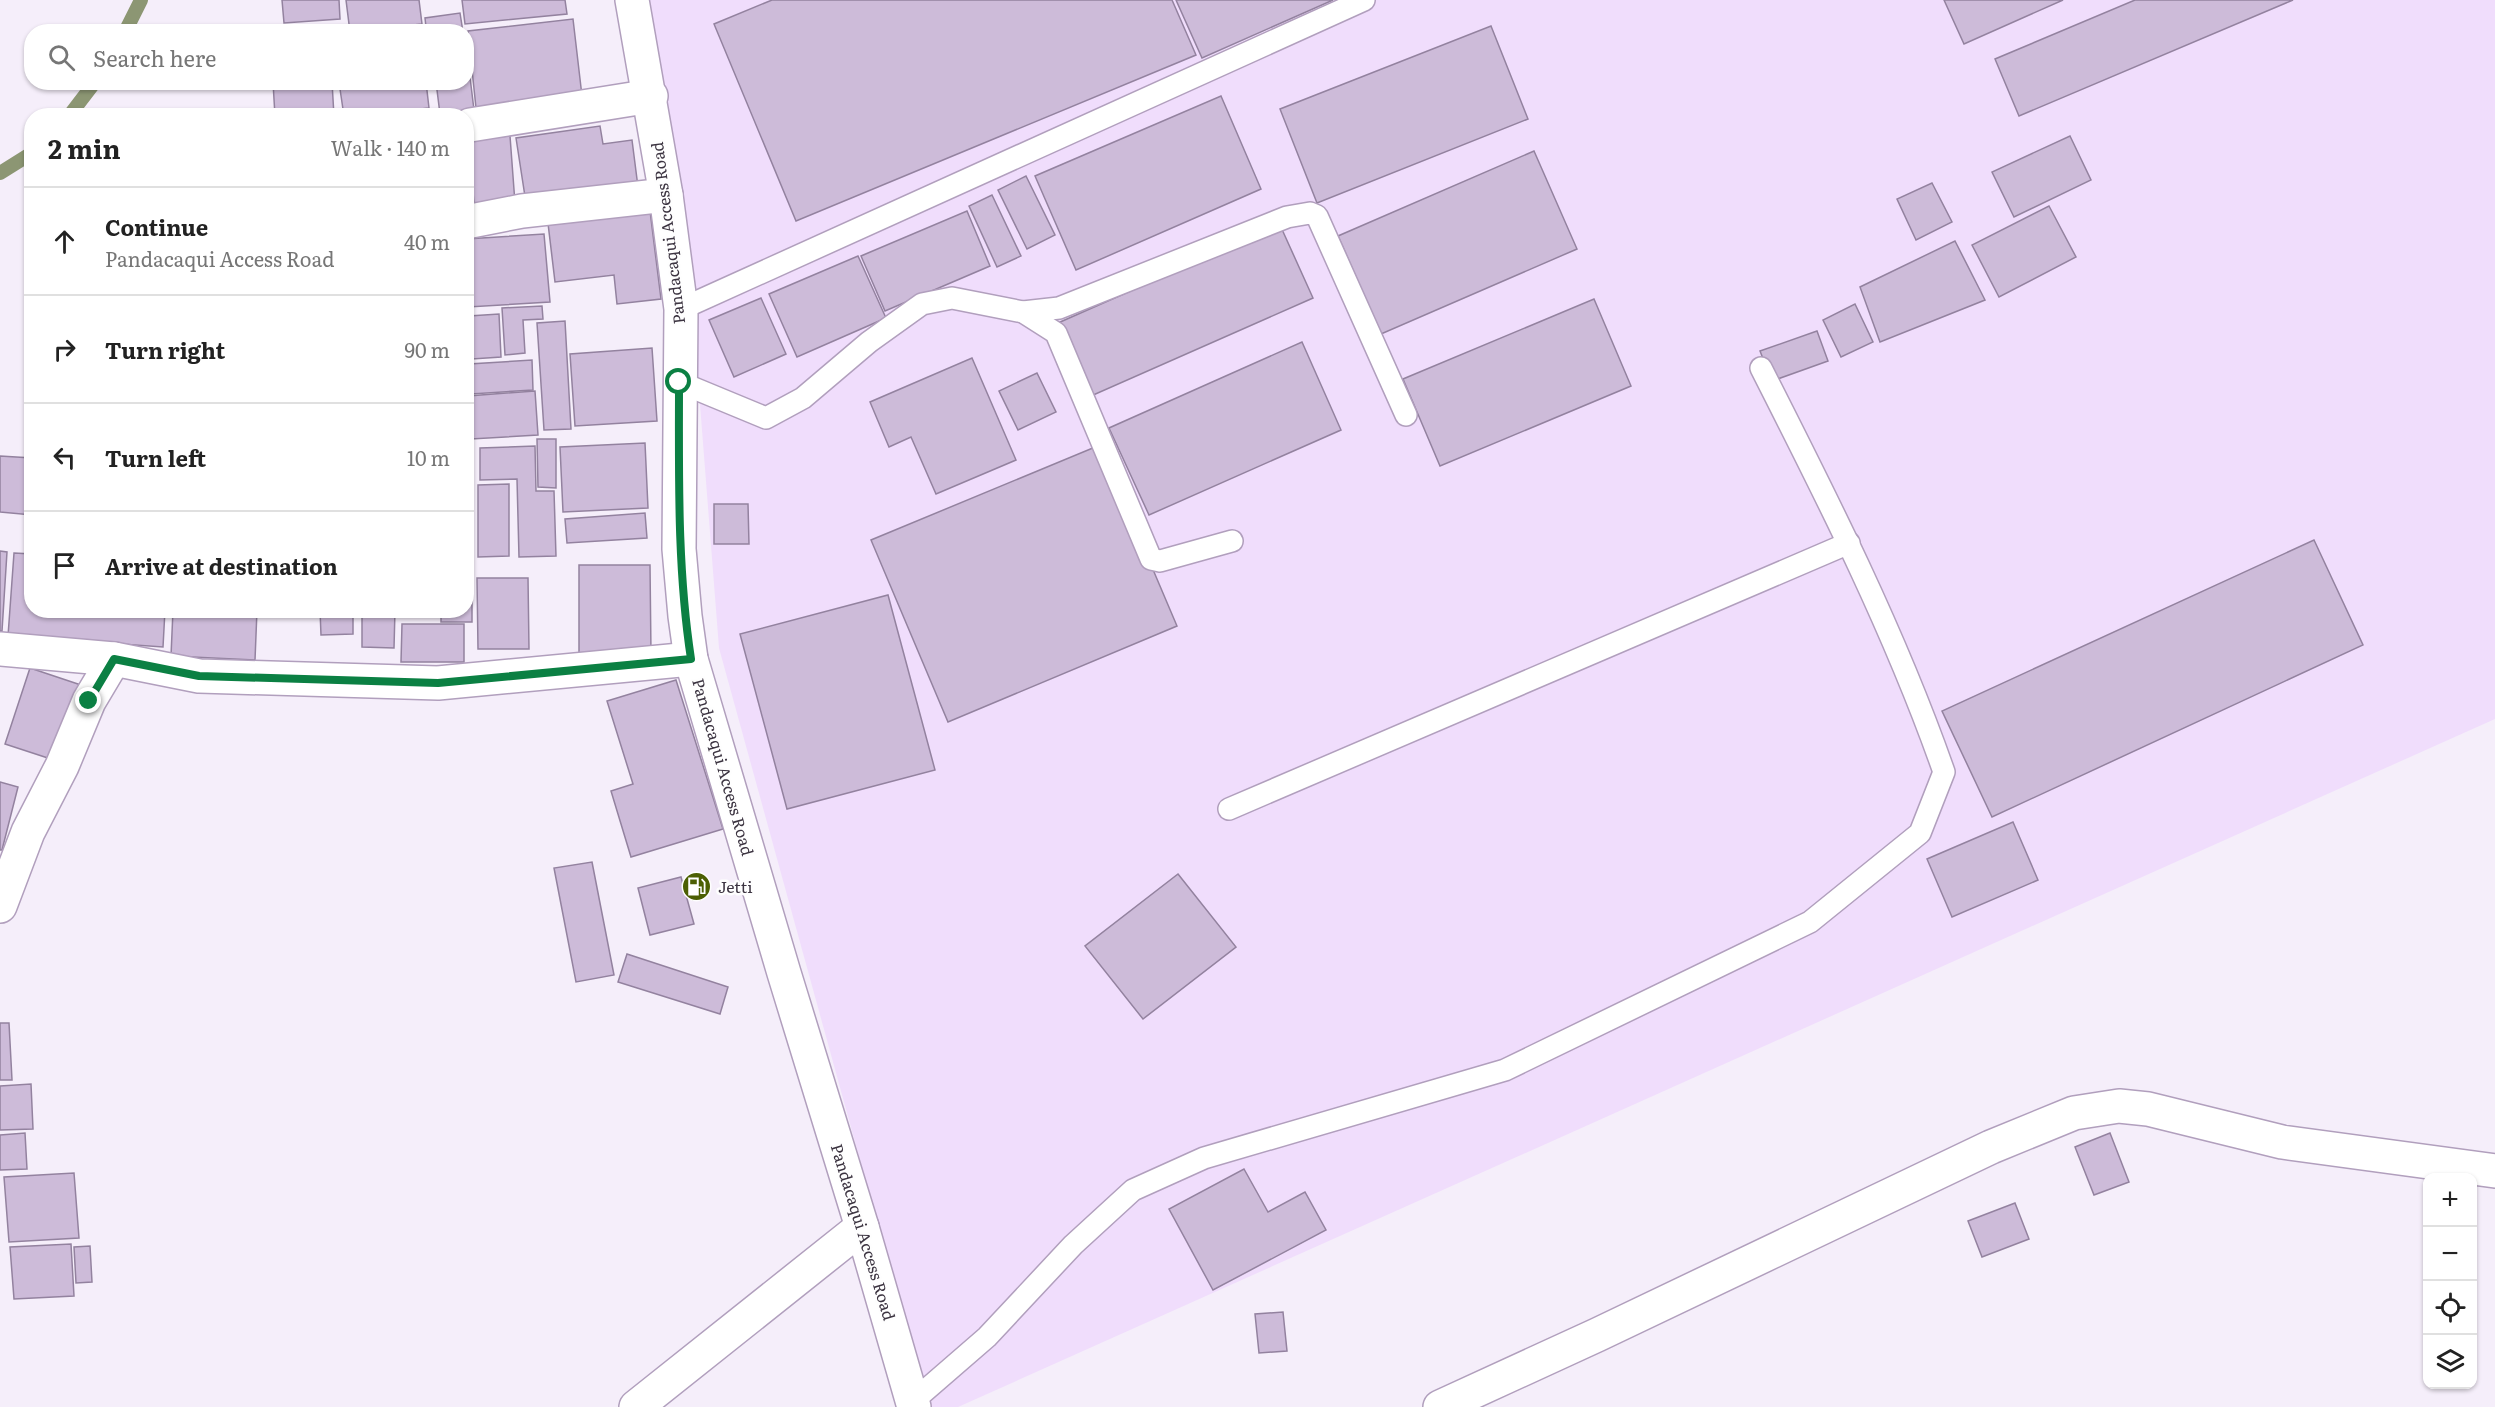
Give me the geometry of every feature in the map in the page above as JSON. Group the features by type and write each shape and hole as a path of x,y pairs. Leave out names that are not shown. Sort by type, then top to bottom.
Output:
{"street":[{"name":"Pandacaqui Access Road","path":"632,0 651,96 681,309 679,549 691,659 913,1404"},
{"path":"474,124 651,96"},
{"path":"474,220 522,211 666,195"},
{"path":"0,649 114,659 199,676 438,683 691,659"},
{"path":"0,906 28,832 62,766 89,701 114,659"},
{"path":"1440,1407 1991,1147 2074,1113 2119,1106 2148,1109 2282,1142 2495,1171"},
{"path":"636,1407 862,1227"}],"lane":[{"path":"681,309 1364,0"},
{"path":"679,382 766,418 803,399 869,342 922,304 952,298 1023,312 1059,308 1287,217 1310,213 1317,216 1406,415"},
{"path":"1023,312 1056,333 1151,559 1160,561 1232,541"},
{"path":"913,1404 987,1337 1073,1245 1133,1190 1204,1158 1505,1070 1810,922 1920,833 1944,772 1923,710 1849,543 1761,368"},
{"path":"1229,809 1849,543"}],"shaded area":[{"path":"639,0 2495,0 2495,719 958,1407 928,1407 719,648 691,289"}],"building":[{"path":"282,0 339,0 340,19 284,23"},
{"path":"346,0 419,0 422,24 349,24"},
{"path":"462,0 565,0 567,14 465,24"},
{"path":"772,0 1172,0 1196,55 796,221 714,24"},
{"path":"1176,0 1333,0 1202,58"},
{"path":"1944,0 2063,0 1964,44"},
{"path":"2135,0 2293,0 2019,116 1995,59"},
{"path":"460,13 462,24 426,24 425,18"},
{"path":"573,19 582,96 476,108 474,30"},
{"path":"1491,26 1528,119 1317,203 1280,109"},
{"path":"273,90 332,90 334,108 275,108"},
{"path":"340,90 427,90 429,108 343,108"},
{"path":"437,90 472,90 474,108 439,108"},
{"path":"1221,96 1261,189 1076,270 1035,176"},
{"path":"600,126 603,144 632,140 638,187 526,203 516,138"},
{"path":"510,136 515,203 474,205 474,139"},
{"path":"2070,136 2091,180 2014,217 1992,172"},
{"path":"1534,151 1577,249 1381,334 1338,236"},
{"path":"1026,176 1055,235 1027,249 998,190"},
{"path":"1932,183 1952,222 1916,240 1897,199"},
{"path":"992,195 1021,256 997,267 969,206"},
{"path":"649,203 661,299 617,304 614,275 555,282 547,215"},
{"path":"2049,206 2076,257 1999,297 1972,245"},
{"path":"967,211 990,266 885,311 861,256"},
{"path":"1280,225 1313,298 1091,396 1058,323"},
{"path":"544,234 550,302 474,307 474,238"},
{"path":"1955,241 1985,300 1880,342 1860,287"},
{"path":"858,256 886,318 797,357 769,294"},
{"path":"761,298 786,354 734,377 709,320"},
{"path":"1594,299 1631,386 1440,466 1403,379"},
{"path":"1855,304 1873,342 1841,357 1823,320"},
{"path":"542,306 543,319 523,320 525,353 505,355 502,308"},
{"path":"499,314 501,357 474,359 474,316"},
{"path":"565,321 571,429 544,430 537,323"},
{"path":"1817,331 1828,361 1772,381 1760,351"},
{"path":"1302,342 1341,430 1149,515 1109,428"},
{"path":"652,348 657,421 575,426 570,354"},
{"path":"972,358 1016,460 936,494 911,437 889,447 870,402"},
{"path":"532,360 533,390 474,394 474,364"},
{"path":"1037,373 1056,412 1018,430 999,391"},
{"path":"535,391 538,435 474,439 474,396"},
{"path":"537,439 556,439 556,488 538,487"},
{"path":"645,443 648,508 563,512 560,447"},
{"path":"1100,445 1177,626 948,722 871,540"},
{"path":"535,446 536,491 554,491 556,556 519,557 517,479 480,480 480,448"},
{"path":"0,456 24,458 24,514 0,512"},
{"path":"509,484 509,556 478,557 478,485"},
{"path":"714,504 748,504 749,544 714,544"},
{"path":"645,513 647,538 567,543 565,519"},
{"path":"2314,540 2363,645 1992,817 1942,711"},
{"path":"0,551 7,552 2,631 0,631"},
{"path":"14,553 24,554 24,618 165,618 163,647 8,636"},
{"path":"579,565 650,565 651,654 579,654"},
{"path":"477,578 528,578 529,649 478,649"},
{"path":"888,595 935,770 787,809 740,634"},
{"path":"173,618 257,618 255,660 171,656"},
{"path":"320,618 353,618 353,634 321,635"},
{"path":"362,618 395,618 394,648 362,647"},
{"path":"441,618 472,618 472,622 441,622"},
{"path":"402,624 464,624 464,662 401,662"},
{"path":"30,668 81,685 57,761 5,744"},
{"path":"676,680 723,829 631,857 611,791 633,784 607,701"},
{"path":"0,782 18,787 2,850 0,850"},
{"path":"2013,822 2038,880 1952,917 1927,859"},
{"path":"592,862 614,975 576,982 554,868"},
{"path":"1178,874 1236,947 1143,1019 1085,946"},
{"path":"681,877 694,924 650,935 638,888"},
{"path":"627,954 728,987 720,1014 618,982"},
{"path":"0,1023 9,1023 12,1080 0,1080"},
{"path":"31,1084 33,1129 0,1130 0,1086"},
{"path":"25,1133 27,1169 0,1170 0,1135"},
{"path":"2110,1133 2129,1182 2094,1195 2075,1147"},
{"path":"1244,1169 1268,1212 1305,1192 1326,1230 1213,1290 1169,1209"},
{"path":"74,1173 79,1238 9,1242 4,1177"},
{"path":"2015,1203 2029,1239 1982,1257 1968,1221"},
{"path":"71,1244 74,1296 14,1299 10,1247"},
{"path":"90,1246 92,1282 76,1283 74,1247"},
{"path":"1283,1312 1287,1351 1259,1353 1255,1314"}],"waterway":[{"path":"129,24 141,0"},
{"path":"75,108 89,90"},
{"path":"0,173 24,158"}],"place":[{"name":"Jetti","path":"697,887"}],"route":[{"path":"89,701 114,659 199,676 438,683 691,659 679,549 679,382"}]}
